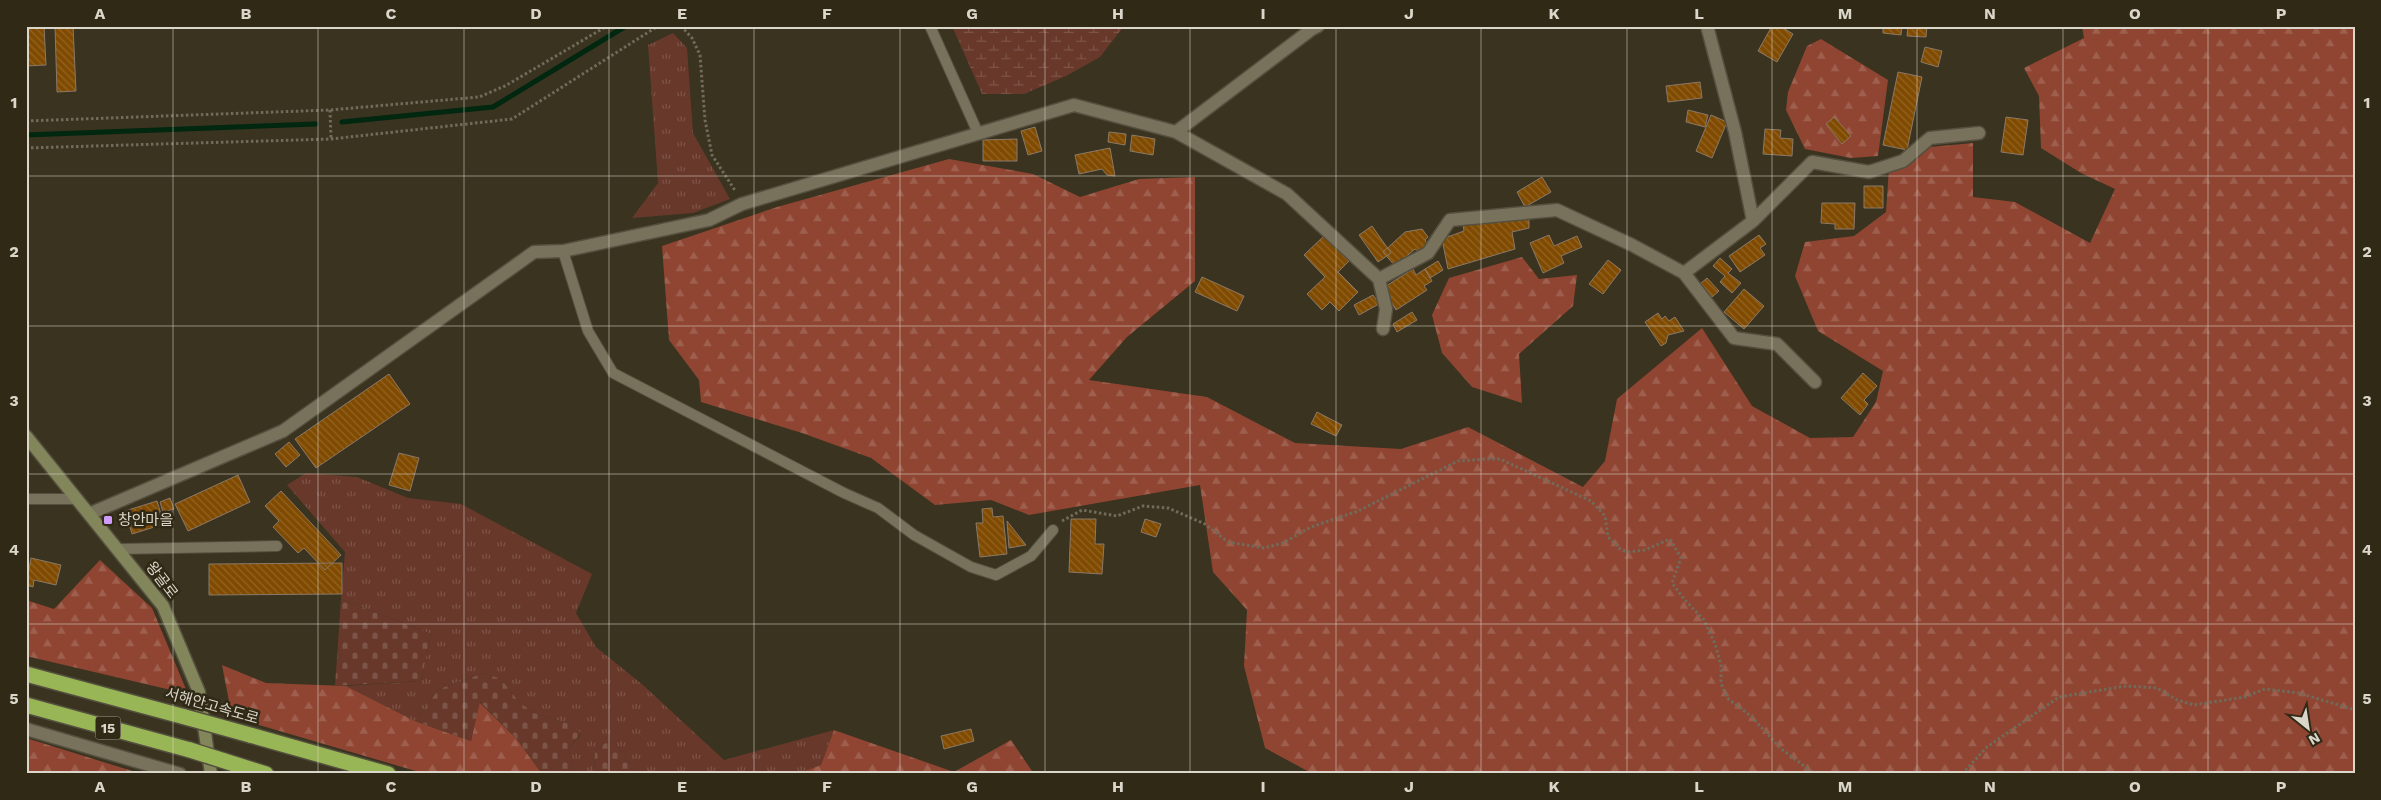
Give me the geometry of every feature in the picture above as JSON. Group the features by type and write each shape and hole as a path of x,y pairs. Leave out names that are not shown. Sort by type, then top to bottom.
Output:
{"highway":[{"name":"서해안고속도로","path":"26,674 388,774"},
{"name":"15","path":"26,705 190,750 260,772"}],"main road":[{"name":"왕골로","path":"26,436 163,606 199,692 210,774"}],"street":[{"path":"1176,132 1312,28 1318,26"},
{"path":"1707,26 1735,132 1754,221"},
{"path":"89,514 283,431 534,252 563,251 709,220 742,204 1074,105 1176,132 1287,194 1379,279 1386,309 1383,329"},
{"path":"1684,273 1754,221 1812,162 1869,172 1904,161 1930,138 1979,133"},
{"path":"1379,279 1428,252 1450,220 1557,210 1632,245 1684,273 1734,338 1777,344 1815,382"},
{"path":"26,729 180,774"}],"lane":[{"path":"930,26 978,133"},
{"path":"563,251 588,331 614,372 844,494 878,508 914,535 971,567 996,574 1031,556 1053,530"},
{"path":"26,499 77,498"},
{"path":"118,549 277,546"}],"path":[{"path":"26,121 330,110 479,97 505,86 607,26"},
{"path":"26,148 331,140 512,119 658,26"},
{"path":"681,26 692,38 700,55 704,112 712,155 735,188 742,204"},
{"path":"330,110 331,140"},
{"path":"1053,530 1058,523 1082,510 1116,516 1143,506 1168,508 1205,524 1228,542 1264,548 1283,543 1311,527 1358,511 1458,461 1500,460 1591,501 1605,516 1608,537 1621,550 1629,552 1645,550 1670,539 1681,558 1672,582 1684,599 1704,620 1715,644 1721,665 1721,683 1727,698 1752,717 1780,748 1815,774"},
{"path":"1962,774 1988,747 2059,697 2126,686 2157,688 2177,700 2194,705 2245,697 2265,689 2299,693 2355,710"}],"green space":[{"path":"952,26 1124,26 1100,57 1066,76 1024,94 982,94"},
{"path":"2082,26 2355,26 2355,774 1313,774 1265,748 1244,666 1247,610 1213,572 1200,485 1029,515 991,500 935,505 871,458 802,433 701,402 699,380 669,340 662,246 777,207 949,159 1033,174 1080,197 1139,179 1195,177 1195,281 1127,337 1089,380 1207,397 1295,443 1401,449 1468,427 1583,487 1605,461 1617,399 1702,328 1752,406 1810,438 1853,437 1876,402 1883,371 1818,331 1795,276 1805,242 1854,236 1886,212 1889,168 1930,147 1973,143 1973,197 2015,202 2090,243 2115,189 2081,173 2041,148 2039,96 2024,68 2084,38"},
{"path":"673,33 687,48 693,133 730,199 693,213 632,218 658,183 648,45"},
{"path":"1821,39 1888,80 1878,156 1851,158 1805,149 1786,110 1788,92 1807,46"},
{"path":"1522,257 1539,279 1577,275 1573,306 1519,354 1522,403 1472,387 1442,353 1432,315 1449,278"},
{"path":"306,473 357,477 408,498 461,504 592,574 576,613 596,647 643,685 724,760 834,730 821,765 796,774 639,774 612,739 595,750 594,774 573,774 569,749 581,734 570,724 534,713 519,702 501,679 484,673 439,689 415,721 346,686 421,681 431,634 341,599 345,552 287,485"},
{"path":"100,560 152,608 188,694 26,656 26,600 54,609"},
{"path":"341,599 431,634 421,681 335,686"},
{"path":"222,665 266,683 346,686 415,721 471,741 479,702 516,738 542,774 426,774 232,717"},
{"path":"484,673 501,679 519,702 534,713 570,724 581,733 569,749 573,774 542,774 516,738 480,702 471,741 415,721 439,689"},
{"path":"834,730 954,772 1011,740 1034,774 796,774 821,765"},
{"path":"26,738 142,774 26,774"},
{"path":"612,739 639,774 594,774 595,750"}],"building":[{"path":"26,26 44,26 46,65 26,66"},
{"path":"55,26 73,26 76,91 57,92"},
{"path":"1772,26 1780,26 1793,34 1777,62 1758,51"},
{"path":"1883,26 1902,26 1901,35 1883,33"},
{"path":"1908,26 1927,26 1926,37 1907,36"},
{"path":"1925,47 1942,51 1938,67 1921,62"},
{"path":"1898,72 1922,77 1907,150 1883,145"},
{"path":"1700,82 1702,98 1668,102 1666,86"},
{"path":"1688,110 1708,115 1705,127 1686,122"},
{"path":"1711,115 1727,122 1712,158 1696,151"},
{"path":"1834,117 1851,136 1842,144 1826,124"},
{"path":"2006,117 2028,120 2023,155 2001,152"},
{"path":"1035,127 1042,151 1028,155 1021,131"},
{"path":"1765,129 1781,130 1780,138 1793,139 1792,156 1763,154"},
{"path":"1109,132 1126,134 1125,145 1108,142"},
{"path":"1132,135 1155,139 1153,155 1130,151"},
{"path":"1017,139 1017,161 983,161 983,140"},
{"path":"1110,148 1115,176 1107,175 1102,169 1079,174 1075,155"},
{"path":"1542,177 1551,192 1525,207 1517,192"},
{"path":"1864,186 1883,186 1883,208 1864,208"},
{"path":"1822,203 1855,203 1854,229 1835,229 1835,224 1821,223"},
{"path":"1529,216 1529,228 1512,232 1515,249 1448,269 1442,239 1464,231 1463,224"},
{"path":"1372,226 1391,253 1378,262 1359,235"},
{"path":"1422,229 1428,237 1425,240 1428,244 1419,252 1415,249 1395,266 1383,252 1405,232"},
{"path":"1325,235 1350,260 1338,272 1358,292 1339,311 1330,302 1322,310 1307,294 1325,277 1304,255"},
{"path":"1549,235 1554,246 1577,236 1582,247 1561,256 1564,263 1543,273 1530,243"},
{"path":"1759,235 1766,244 1760,248 1765,255 1740,272 1729,256"},
{"path":"1720,258 1732,269 1728,273 1741,283 1732,293 1720,282 1725,276 1713,266"},
{"path":"1608,260 1621,270 1603,294 1589,284"},
{"path":"1438,261 1443,270 1430,278 1425,269"},
{"path":"1413,269 1416,275 1425,269 1432,281 1424,286 1427,290 1396,310 1383,288"},
{"path":"1202,277 1244,296 1237,311 1195,292"},
{"path":"1707,278 1719,291 1712,297 1700,284"},
{"path":"1744,289 1764,306 1744,329 1724,312"},
{"path":"1373,295 1379,304 1359,315 1354,305"},
{"path":"1412,312 1417,320 1397,332 1393,324"},
{"path":"1658,313 1662,319 1665,316 1669,321 1675,317 1684,331 1668,335 1666,343 1661,346 1645,322"},
{"path":"1863,373 1877,386 1864,400 1868,404 1860,415 1841,398"},
{"path":"389,374 410,404 316,468 295,439"},
{"path":"1317,412 1342,425 1336,436 1311,424"},
{"path":"289,442 300,455 286,467 275,454"},
{"path":"399,453 419,458 410,491 389,485"},
{"path":"238,475 250,502 188,531 175,504"},
{"path":"281,491 341,555 325,570 304,548 298,553 273,527 279,521 265,506"},
{"path":"170,498 174,509 163,512 160,502"},
{"path":"157,501 164,524 132,534 125,511"},
{"path":"992,508 993,517 1003,516 1007,554 980,557 976,523 983,523 982,509"},
{"path":"172,512 174,521 165,523 163,514"},
{"path":"1071,519 1096,519 1095,544 1104,544 1102,574 1069,572"},
{"path":"1145,519 1161,524 1156,537 1141,532"},
{"path":"1007,521 1026,545 1009,548"},
{"path":"31,558 61,565 56,585 34,580 33,587 26,585"},
{"path":"342,563 342,594 209,595 209,564"},
{"path":"971,729 974,741 944,749 941,736"}],"waterway":[{"path":"342,122 493,107 626,26"},
{"path":"26,135 316,124"}],"place":[{"name":"창안마을","path":"108,520"}]}
